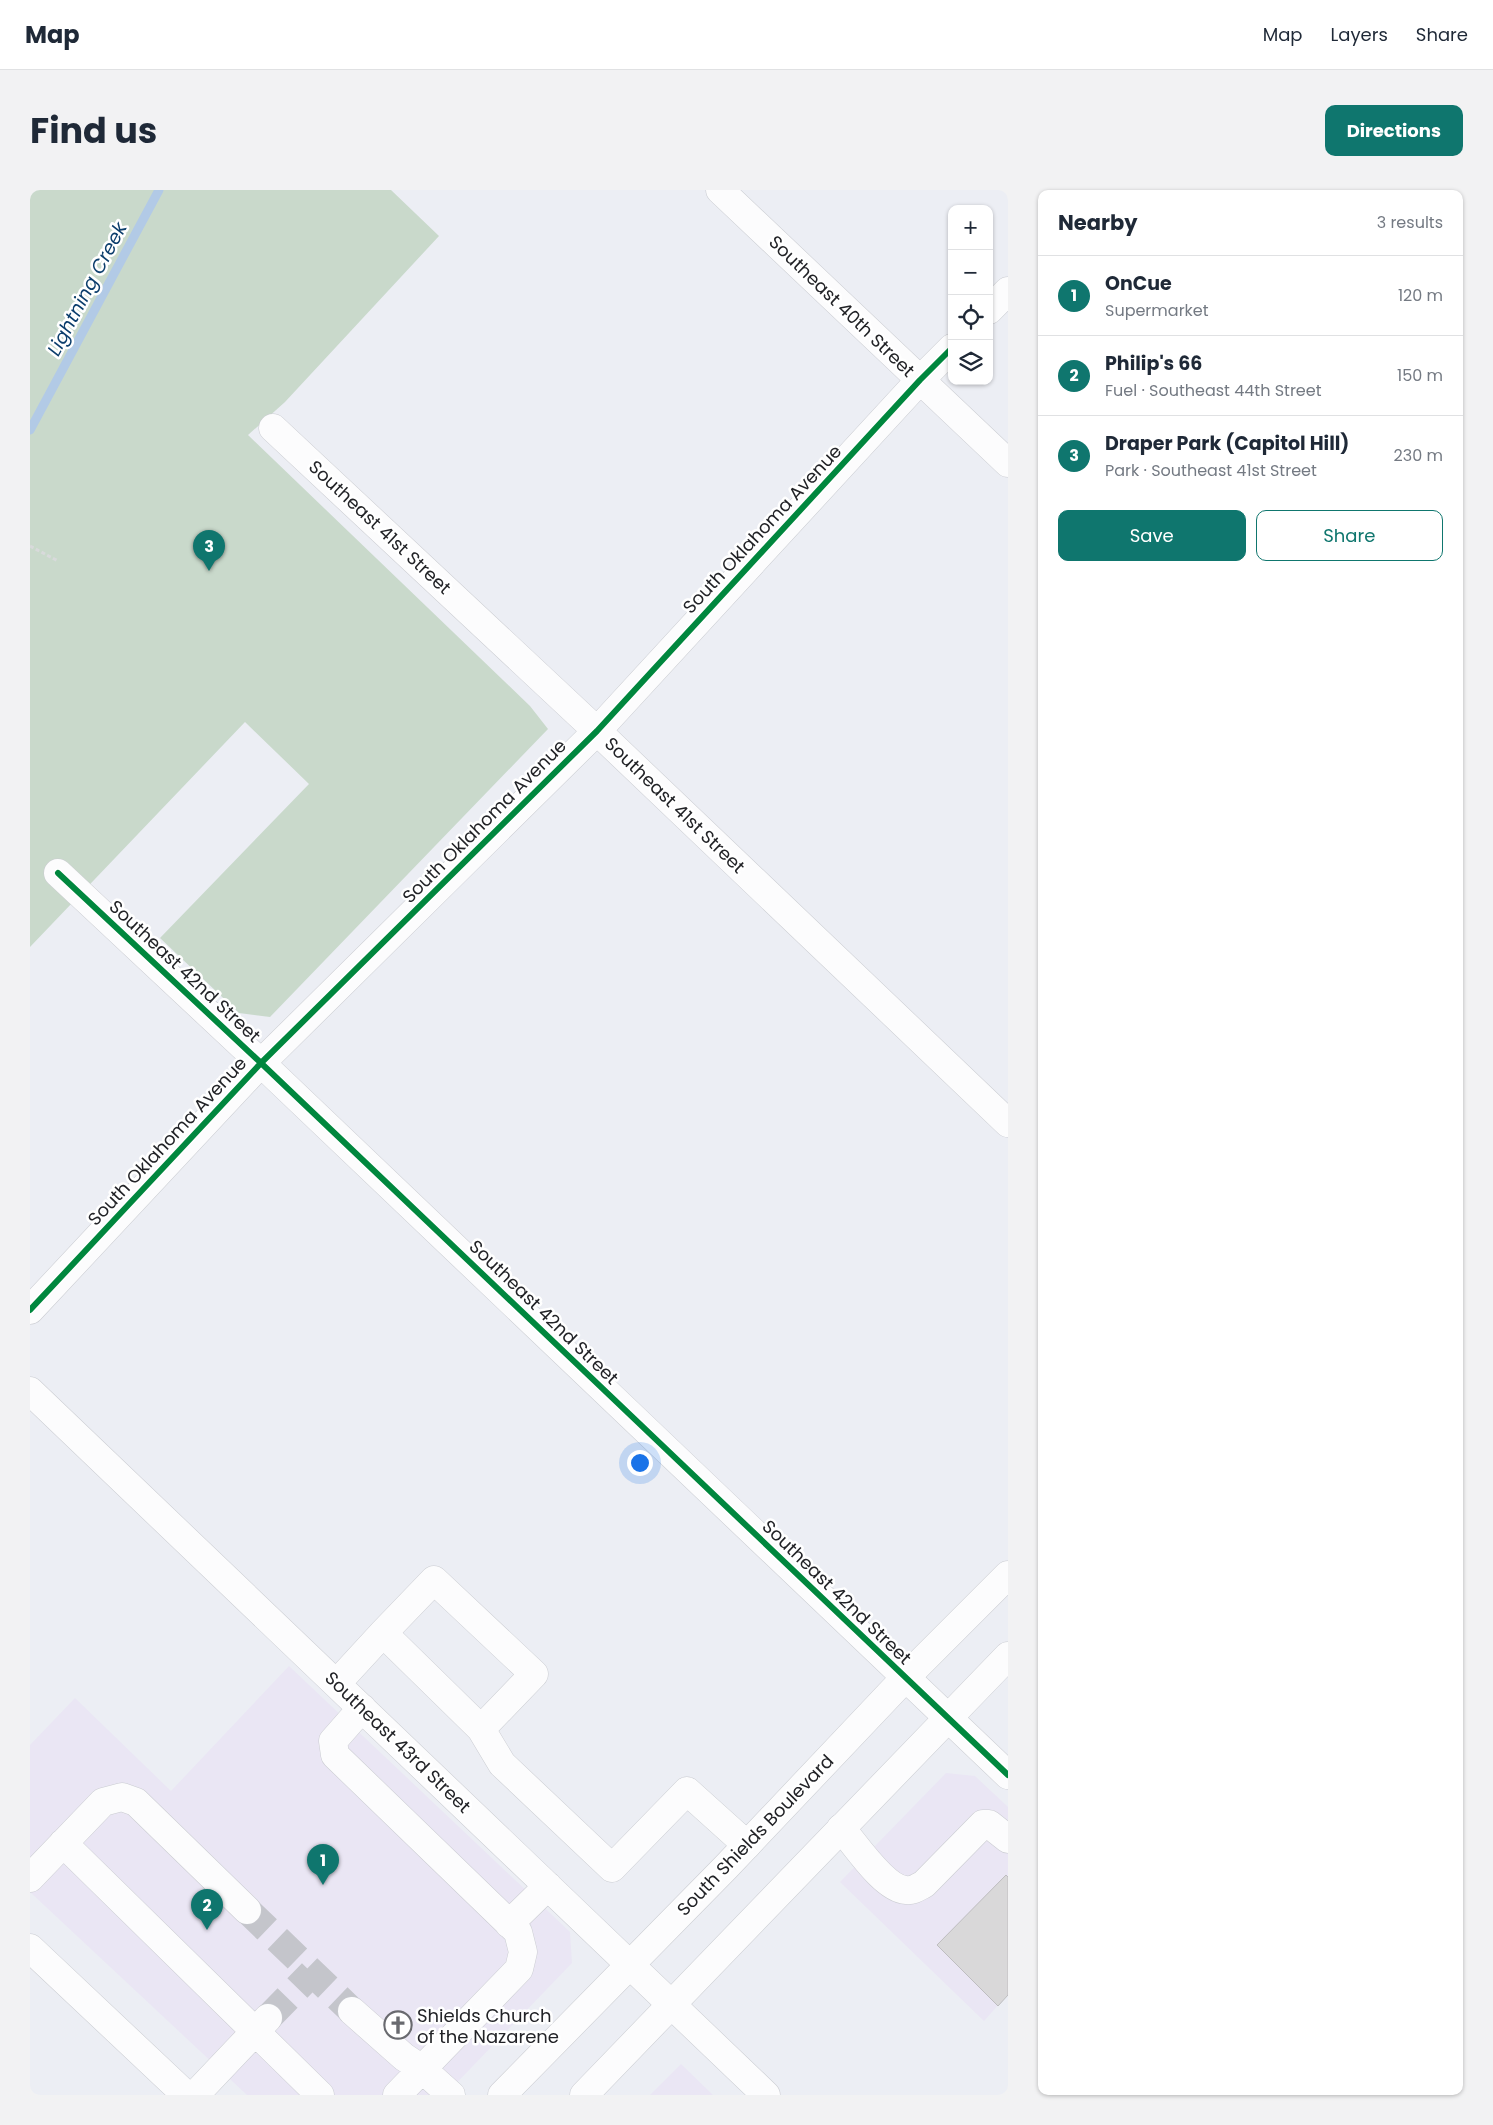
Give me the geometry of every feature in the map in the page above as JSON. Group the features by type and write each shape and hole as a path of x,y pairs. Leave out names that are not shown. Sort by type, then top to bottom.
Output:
{"street":[{"name":"Southeast 40th Street","path":"720,190 1008,463"},
{"path":"993,306 1008,291"},
{"name":"South Oklahoma Avenue","path":"30,1310 261,1062 597,730 948,352"},
{"name":"Southeast 41st Street","path":"273,428 597,730 1008,1123"},
{"name":"Southeast 42nd Street","path":"58,873 261,1062 1008,1775"},
{"name":"Southeast 43rd Street","path":"30,1390 337,1682 630,1965 758,2092"},
{"name":"South Shields Boulevard","path":"502,2095 747,1845 905,1678 1008,1575"},
{"path":"337,1682 434,1580 534,1674 481,1729"},
{"path":"383,1633 481,1729 502,1764 612,1868 687,1791 747,1845"},
{"path":"584,2095 1008,1656"},
{"path":"362,1708 333,1741 335,1755 518,1932 524,1952 519,1969 397,2095"},
{"path":"30,1878 103,1802 122,1796 136,1802 248,1910"},
{"path":"841,1828 876,1871 890,1883 904,1890 912,1890 924,1884 983,1824 990,1824 1008,1839"},
{"path":"63,1843 262,2025 320,2095"},
{"path":"510,1924 548,1886"},
{"path":"30,1948 186,2095"},
{"path":"352,2011 451,2095"},
{"path":"195,2095 262,2025"}],"path":[{"path":"30,546 58,561"}],"shaded area":[{"path":"289,1666 570,1932 572,1963 445,2095 247,2095 30,1892 30,1745 75,1698 171,1791"},
{"path":"946,1773 975,1776 1008,1807 1008,1994 984,2021 840,1882"},
{"path":"681,2064 713,2095 650,2095"}],"green space":[{"path":"30,190 391,190 439,236 285,402 248,435 530,706 548,729 270,1017 239,1013 160,938 309,784 245,722 30,947"}],"building":[{"path":"1006,1875 1008,1877 1008,1995 998,2006 937,1945"}],"waterway":[{"name":"Lightning Creek","path":"30,430 159,190"}],"tunnel":[{"path":"247,1910 352,2011"},
{"path":"268,2018 312,1973"}],"cycle path":[{"path":"30,1310 261,1063 597,731 920,380 948,352"},
{"path":"58,873 261,1063 1008,1775"}],"place":[{"name":"Draper Park (Capitol Hill)","path":"209,571"},
{"name":"OnCue","path":"323,1885"},
{"name":"Philip's 66","path":"207,1930"},
{"name":"Shields Church of the Nazarene","path":"398,2025"}]}
